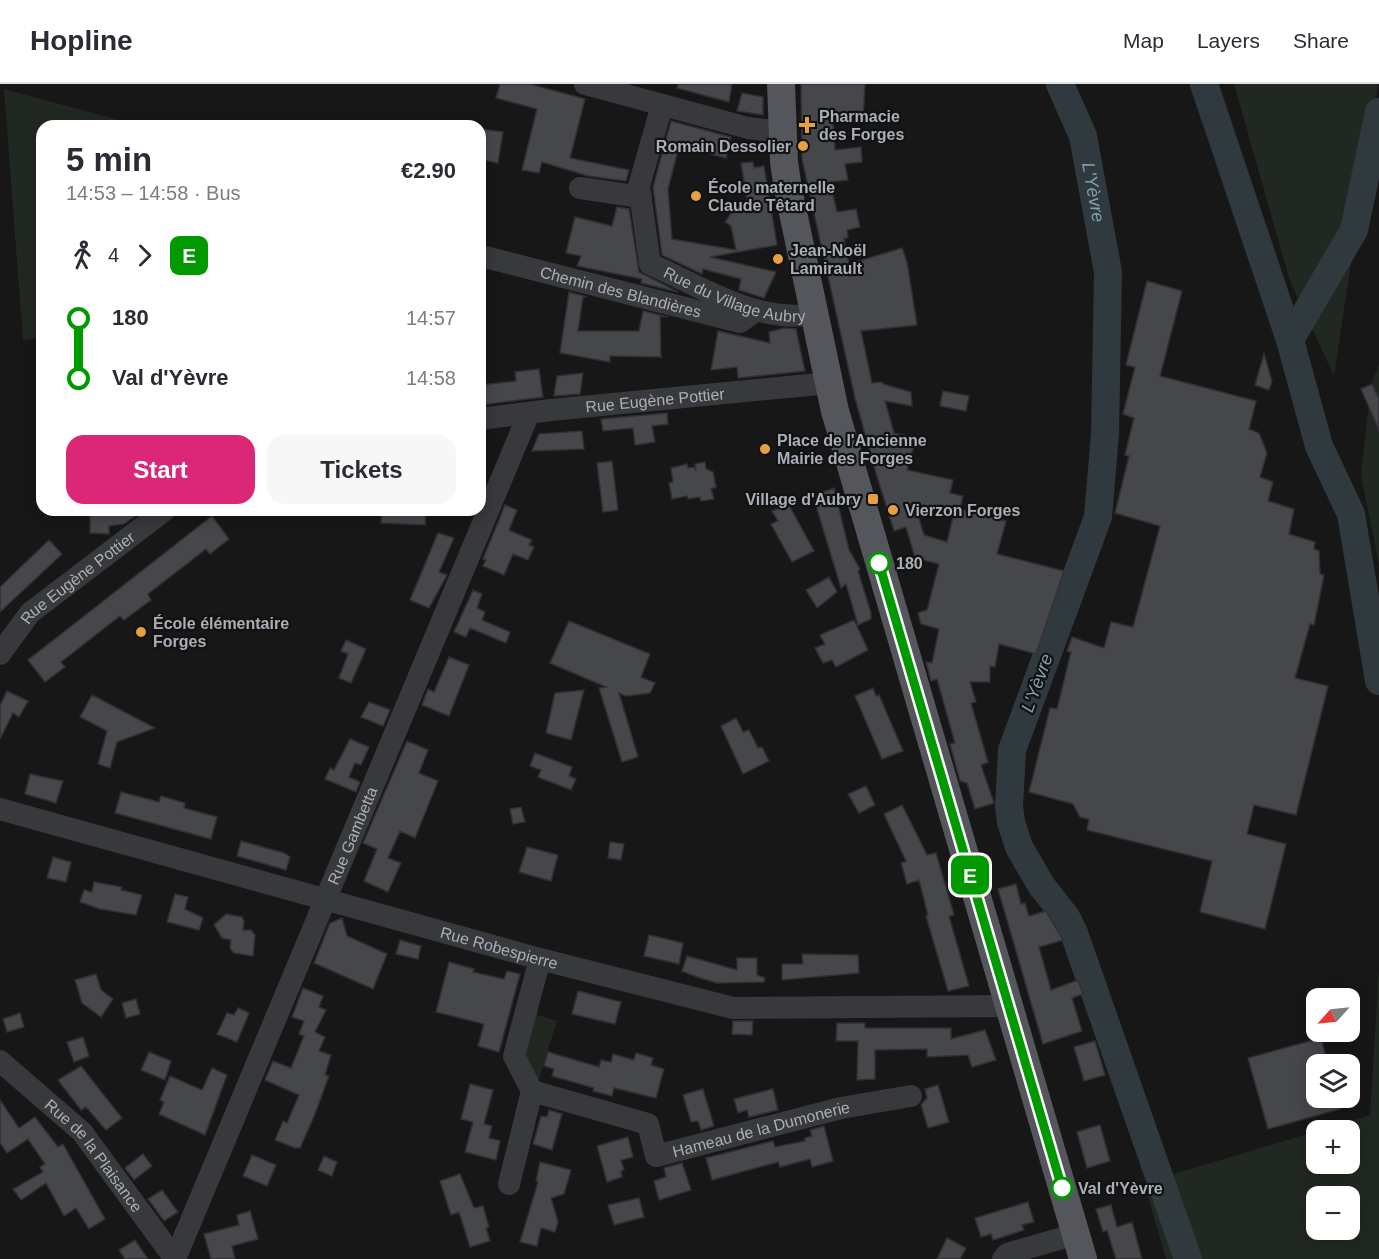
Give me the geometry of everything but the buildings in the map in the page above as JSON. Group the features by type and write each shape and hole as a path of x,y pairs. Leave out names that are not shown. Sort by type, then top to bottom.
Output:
{"main road":[{"path":"782,84 782,132 788,189 830,383 887,592 1079,1246"}],"street":[{"path":"585,84 748,128 782,132"},
{"name":"Rue du Village Aubry","path":"662,105 639,186 650,264 754,312 797,316 815,314"},
{"path":"580,188 641,197"},
{"name":"Chemin des Blandières","path":"486,258 740,322 754,312"},
{"name":"Rue Eugène Pottier","path":"486,418 830,383"},
{"name":"Rue Gambetta","path":"486,516 529,413"},
{"name":"Rue Eugène Pottier","path":"0,654 30,613 157,516"},
{"name":"Rue Gambetta","path":"175,1259 486,516"},
{"name":"Rue Robespierre","path":"0,809 540,958 733,1008 1009,1006"},
{"path":"509,1184 532,1091 514,1056 540,958"},
{"name":"Rue de la Plaisance","path":"0,1061 82,1132 175,1259"},
{"name":"Hameau de la Dumonerie","path":"532,1091 648,1124 656,1156 842,1108 911,1096"},
{"path":"1003,1259 1007,1254 1079,1246"}],"shaded area":[{"path":"1234,84 1378,84 1334,376 1290,281"},
{"path":"4,89 119,120 36,120 36,339 23,340"},
{"path":"1379,364 1379,565 1361,475 1371,384"},
{"path":"1379,969 1379,1259 1166,1259 1144,1183 1306,1134 1306,1174 1360,1174 1360,1120 1354,1120 1370,1115"},
{"path":"531,1013 557,1021 537,1085 520,1058"}],"waterway":[{"name":"L'Yèvre","path":"1060,84 1083,136 1108,272 1105,434 1098,517 1012,750 1009,806 1011,822 1019,847 1041,885 1066,917 1074,933 1188,1259"},
{"name":"L'Yèvre","path":"1204,84 1290,340"},
{"name":"L'Yèvre","path":"1379,112 1354,230 1290,340 1319,446 1351,514 1379,681"}],"bus line":[{"name":"E","path":"879,563 1062,1188"}],"place":[{"name":"Pharmacie des Forges","path":"807,125"},
{"name":"Romain Dessolier","path":"803,146"},
{"name":"École maternelle Claude Têtard","path":"696,196"},
{"name":"Jean-Noël Lamirault","path":"778,259"},
{"name":"Place de l'Ancienne Mairie des Forges","path":"765,449"},
{"name":"Village d'Aubry","path":"873,499"},
{"name":"Vierzon Forges","path":"893,510"},
{"name":"180","path":"879,563"},
{"name":"École élémentaire Forges","path":"141,632"},
{"name":"Val d'Yèvre","path":"1062,1188"}]}
